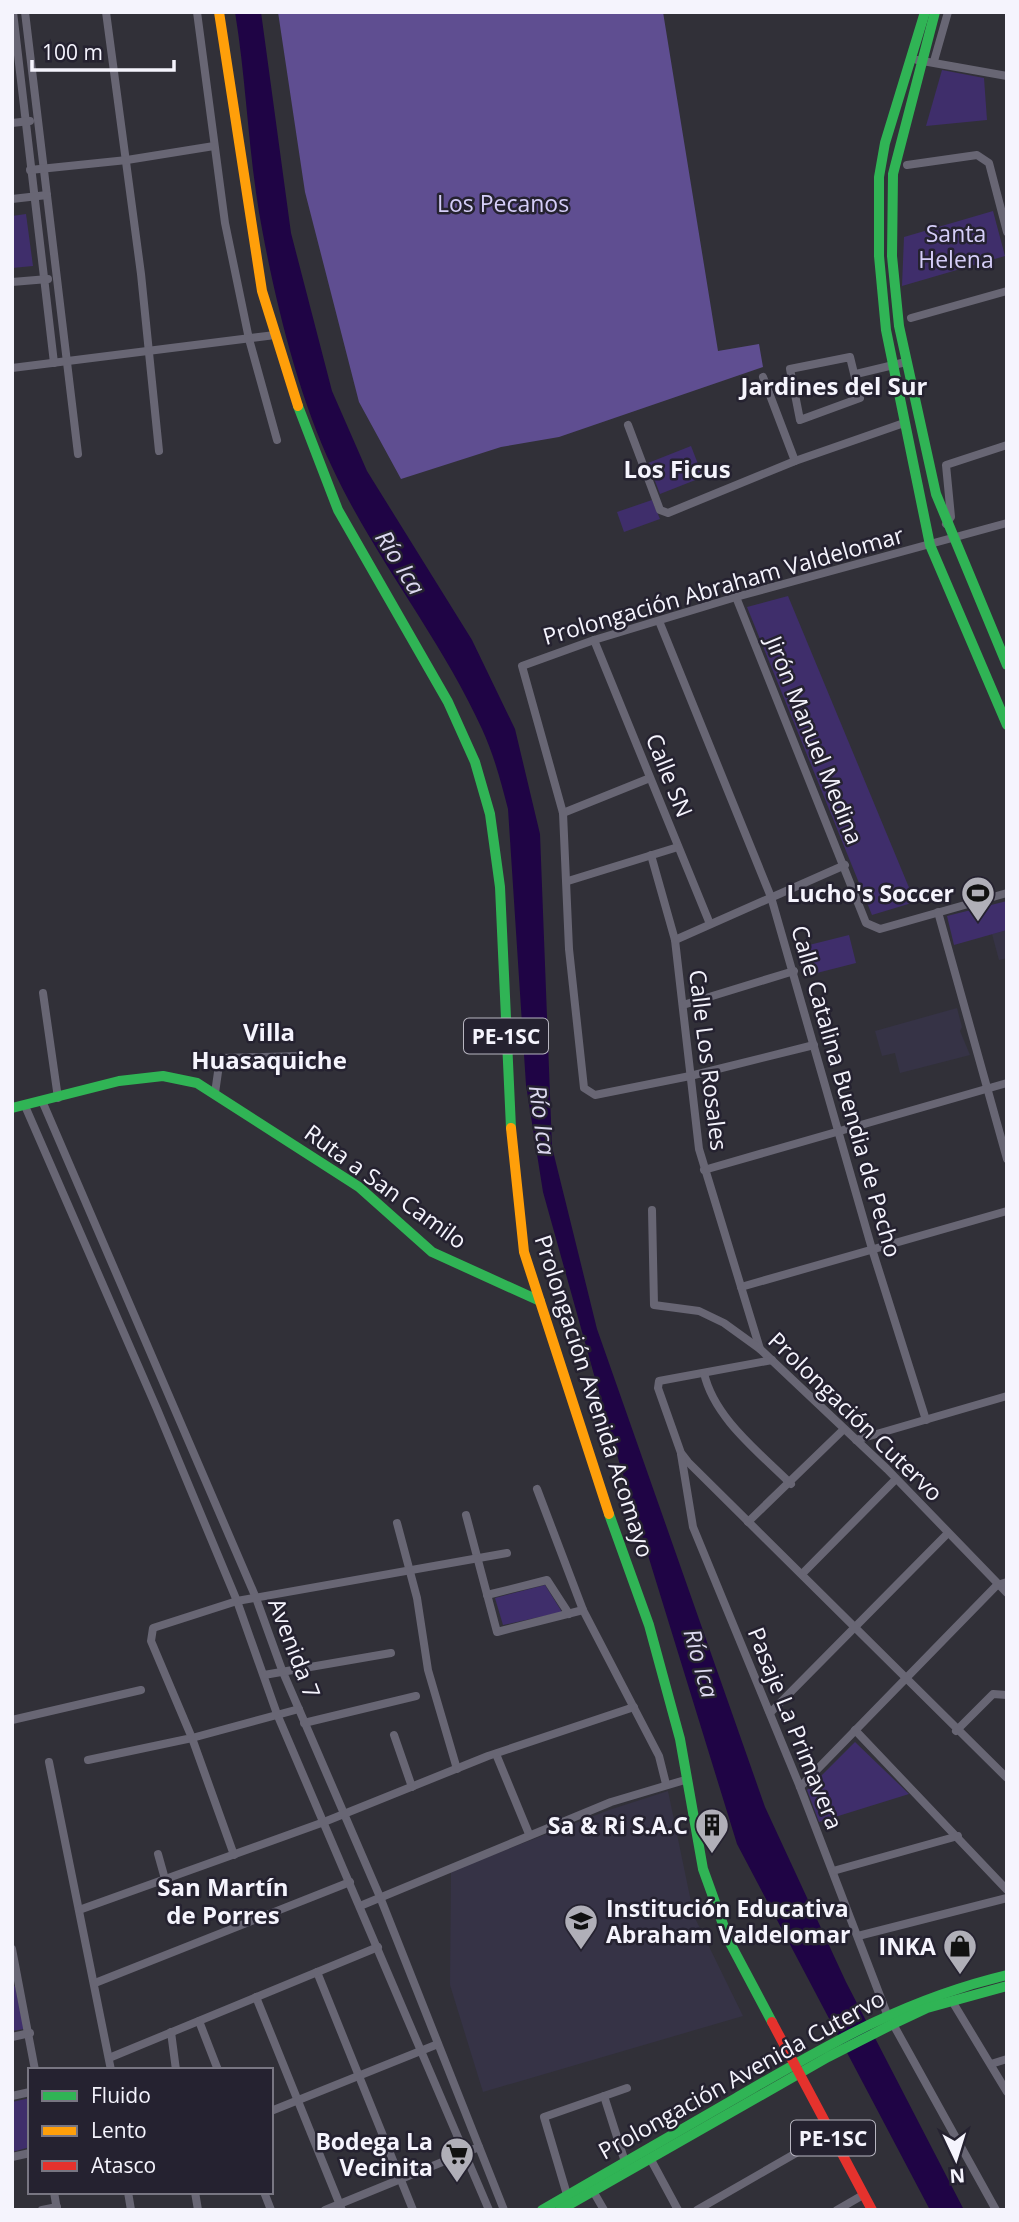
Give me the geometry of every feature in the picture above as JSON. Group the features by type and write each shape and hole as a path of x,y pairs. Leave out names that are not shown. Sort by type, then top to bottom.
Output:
{"street":[{"path":"13,12 15,53 54,363"},
{"path":"25,12 78,454"},
{"path":"106,12 127,160 159,451"},
{"path":"197,12 225,223 249,339 277,440"},
{"name":"Prolongación Avenida Acomayo","path":"219,12 256,256 275,335 324,482 364,559 448,702 475,762 491,814 500,887 516,1192 524,1252 614,1530 649,1625 680,1739 685,1780 703,1869 722,1925 872,2210"},
{"path":"925,12 893,174 892,256 899,326 936,494 952,539 1007,665"},
{"path":"936,12 885,143 879,177 879,256 892,366 930,545 1004,711 1007,725"},
{"path":"934,61 948,12"},
{"path":"15,53 30,51"},
{"path":"916,60 934,61 1007,76"},
{"path":"12,123 38,120"},
{"path":"30,170 127,160 214,146"},
{"path":"907,165 977,155 984,157 989,163 1007,232"},
{"path":"12,199 47,195"},
{"path":"12,282 56,278"},
{"path":"911,318 1007,291"},
{"path":"12,368 275,335"},
{"path":"850,357 856,374 860,398 800,420 790,369 850,357"},
{"path":"856,374 906,362"},
{"path":"762,377 795,461"},
{"path":"628,425 660,510 668,513 795,461 904,423"},
{"path":"946,524 951,517 946,465 1007,445"},
{"name":"Prolongación Abraham Valdelomar","path":"563,813 521,668 526,663 594,639 736,597 1007,523"},
{"name":"Jirón Manuel Medina","path":"736,597 866,923 880,929 938,912"},
{"name":"Calle Catalina Buendia de Pecho","path":"659,621 771,897 872,1249 926,1420"},
{"name":"Calle SN","path":"594,639 710,924"},
{"path":"650,778 563,813 569,949 582,1084 586,1091 595,1095 690,1076 814,1045"},
{"path":"568,881 678,847"},
{"name":"Calle Los Rosales","path":"651,855 674,940 704,1170 760,1349"},
{"path":"674,940 845,865"},
{"path":"1007,893 938,912 1007,1159"},
{"path":"683,1004 794,971"},
{"path":"43,993 58,1098"},
{"path":"215,1093 220,1058 299,1056"},
{"name":"Ruta a San Camilo","path":"12,1108 43,1103 106,1083 163,1076 197,1083 359,1187 432,1252 540,1301"},
{"path":"704,1170 1007,1083"},
{"name":"Avenida 7","path":"43,1103 256,1598 282,1670 380,1897 504,2210"},
{"name":"Avenida 7","path":"25,1106 237,1601 277,1714 489,2210"},
{"name":"Prolongación Cutervo","path":"652,1210 652,1293 656,1306 699,1311 724,1323 760,1349 896,1479 1007,1593"},
{"path":"741,1287 1007,1211"},
{"path":"772,1360 705,1373 707,1386 727,1419 791,1484"},
{"name":"Pasaje La Primavera","path":"705,1373 658,1383 681,1453 693,1527 833,1871 887,2021 996,2210"},
{"path":"856,1440 1007,1396"},
{"path":"748,1522 791,1484 844,1429"},
{"path":"681,1453 956,1731 1007,1778"},
{"path":"802,1574 896,1479"},
{"path":"537,1489 583,1610 659,1756 666,1784"},
{"path":"466,1515 497,1632 583,1610"},
{"path":"397,1523 410,1572 428,1670 457,1769"},
{"path":"770,1713 948,1533"},
{"path":"234,1855 192,1738 150,1633 153,1628 237,1601 507,1553"},
{"path":"487,1595 547,1580 569,1614"},
{"path":"800,1787 997,1585 1007,1582"},
{"path":"264,1675 391,1653"},
{"path":"12,1720 141,1690"},
{"path":"956,1731 993,1694 1007,1695"},
{"path":"304,1723 416,1696"},
{"path":"79,1910 324,1822 496,1754 634,1707"},
{"path":"88,1760 192,1738 299,1709"},
{"path":"855,1730 1007,1890"},
{"path":"394,1735 412,1787"},
{"path":"496,1754 529,1834"},
{"path":"49,1762 111,2068"},
{"path":"360,1906 529,1834 666,1784 685,1780"},
{"path":"833,1871 958,1836"},
{"path":"158,1854 165,1879"},
{"path":"95,1983 350,1882"},
{"path":"858,1936 1007,1898"},
{"path":"109,2058 378,1947"},
{"path":"12,1949 15,1978 30,2033 35,2068"},
{"path":"317,1972 412,2210"},
{"name":"Prolongación Avenida Cutervo","path":"541,2210 593,2191 626,2167 650,2158 825,2053 952,1988 1007,1975"},
{"name":"Prolongación Avenida Cutervo","path":"887,2021 1007,1986"},
{"path":"256,1997 340,2207"},
{"path":"952,2001 1007,2092"},
{"path":"199,2021 217,2068"},
{"path":"171,2032 176,2068"},
{"path":"12,2037 30,2033"},
{"path":"273,2110 438,2044"},
{"path":"991,2064 1007,2059"},
{"name":"Prolongación Avenida Cutervo","path":"566,2203 798,2069"},
{"path":"566,2203 544,2117 627,2088"},
{"path":"604,2096 626,2167"},
{"path":"697,2210 831,2133"},
{"path":"325,2210 340,2207 479,2147"},
{"path":"650,2158 678,2210"},
{"path":"593,2191 604,2210"},
{"path":"837,2210 863,2195"},
{"path":"42,2210 57,2208"}],"shaded area":[{"path":"1007,930 1007,958 999,960 992,934"},
{"path":"957,1008 962,1027 960,1031 970,1055 900,1073 895,1053 882,1056 875,1031"},
{"name":"Institución Educativa Abraham Valdelomar","path":"668,1791 694,1916 743,2016 483,2092 450,1985 451,1871 609,1810"}],"green space":[{"name":"Los Pecanos","path":"278,12 663,12 718,351 759,344 763,367 559,437 501,447 401,479 359,402 305,192"},
{"path":"942,70 984,78 987,120 926,126"},
{"name":"Santa Helena","path":"993,211 1005,256 902,286 904,237"},
{"path":"26,214 33,266 12,268 12,216"},
{"path":"691,446 703,477 660,494 648,463"},
{"path":"652,500 660,519 624,532 617,512"},
{"path":"788,596 915,902 872,915 747,607"},
{"name":"Lucho's Soccer","path":"1007,901 1007,930 954,945 947,916"},
{"path":"849,935 856,963 809,975 801,947"},
{"path":"545,1585 562,1612 503,1625 495,1598"},
{"path":"855,1742 909,1794 819,1822 807,1790"},
{"path":"15,1986 24,2029 12,2031 12,1987"},
{"path":"28,2098 28,2148 12,2152 12,2102"}],"water":[{"name":"Río Ica","path":"235,12 261,12 291,233 332,391 367,471 472,640 515,729 540,834 552,1147 597,1329 765,1807 846,1982 964,2210 930,2210 737,1844 610,1432 543,1192 526,1085 508,809 503,789 486,739 465,695 349,501 319,438 308,407 279,309 265,243 255,187"}],"traffic: fast":[{"path":"925,12 885,143 879,177 879,256 886,330 930,545 1007,725"},
{"path":"935,12 893,174 892,256 899,326 936,494 1007,665"},
{"path":"298,406 338,510 448,702 475,762 490,814 500,887 511,1128"},
{"path":"12,1108 119,1081 163,1076 197,1083 359,1187 432,1252 540,1301"},
{"path":"609,1514 649,1625 680,1739 703,1869 729,1941 772,2022"},
{"path":"542,2210 834,2042 933,1997 1007,1975"},
{"path":"560,2210 828,2057 893,2024 927,2008 1007,1986"}],"traffic: slow":[{"path":"219,12 262,291 298,406"},
{"path":"511,1128 524,1252 609,1514"}],"traffic: jam":[{"path":"772,2022 872,2210"}],"place":[{"name":"Lucho's Soccer","path":"978,923"},
{"name":"Sa & Ri S.A.C","path":"712,1855"},
{"name":"Institución Educativa Abraham Valdelomar","path":"581,1951"},
{"name":"INKA","path":"960,1976"},
{"name":"Bodega La Vecinita","path":"457,2184"}],"district":[{"name":"Jardines del Sur","path":"834,385"},
{"name":"Los Ficus","path":"677,468"},
{"name":"Villa Huasaquiche","path":"269,1045"},
{"name":"San Martín de Porres","path":"223,1900"}]}
